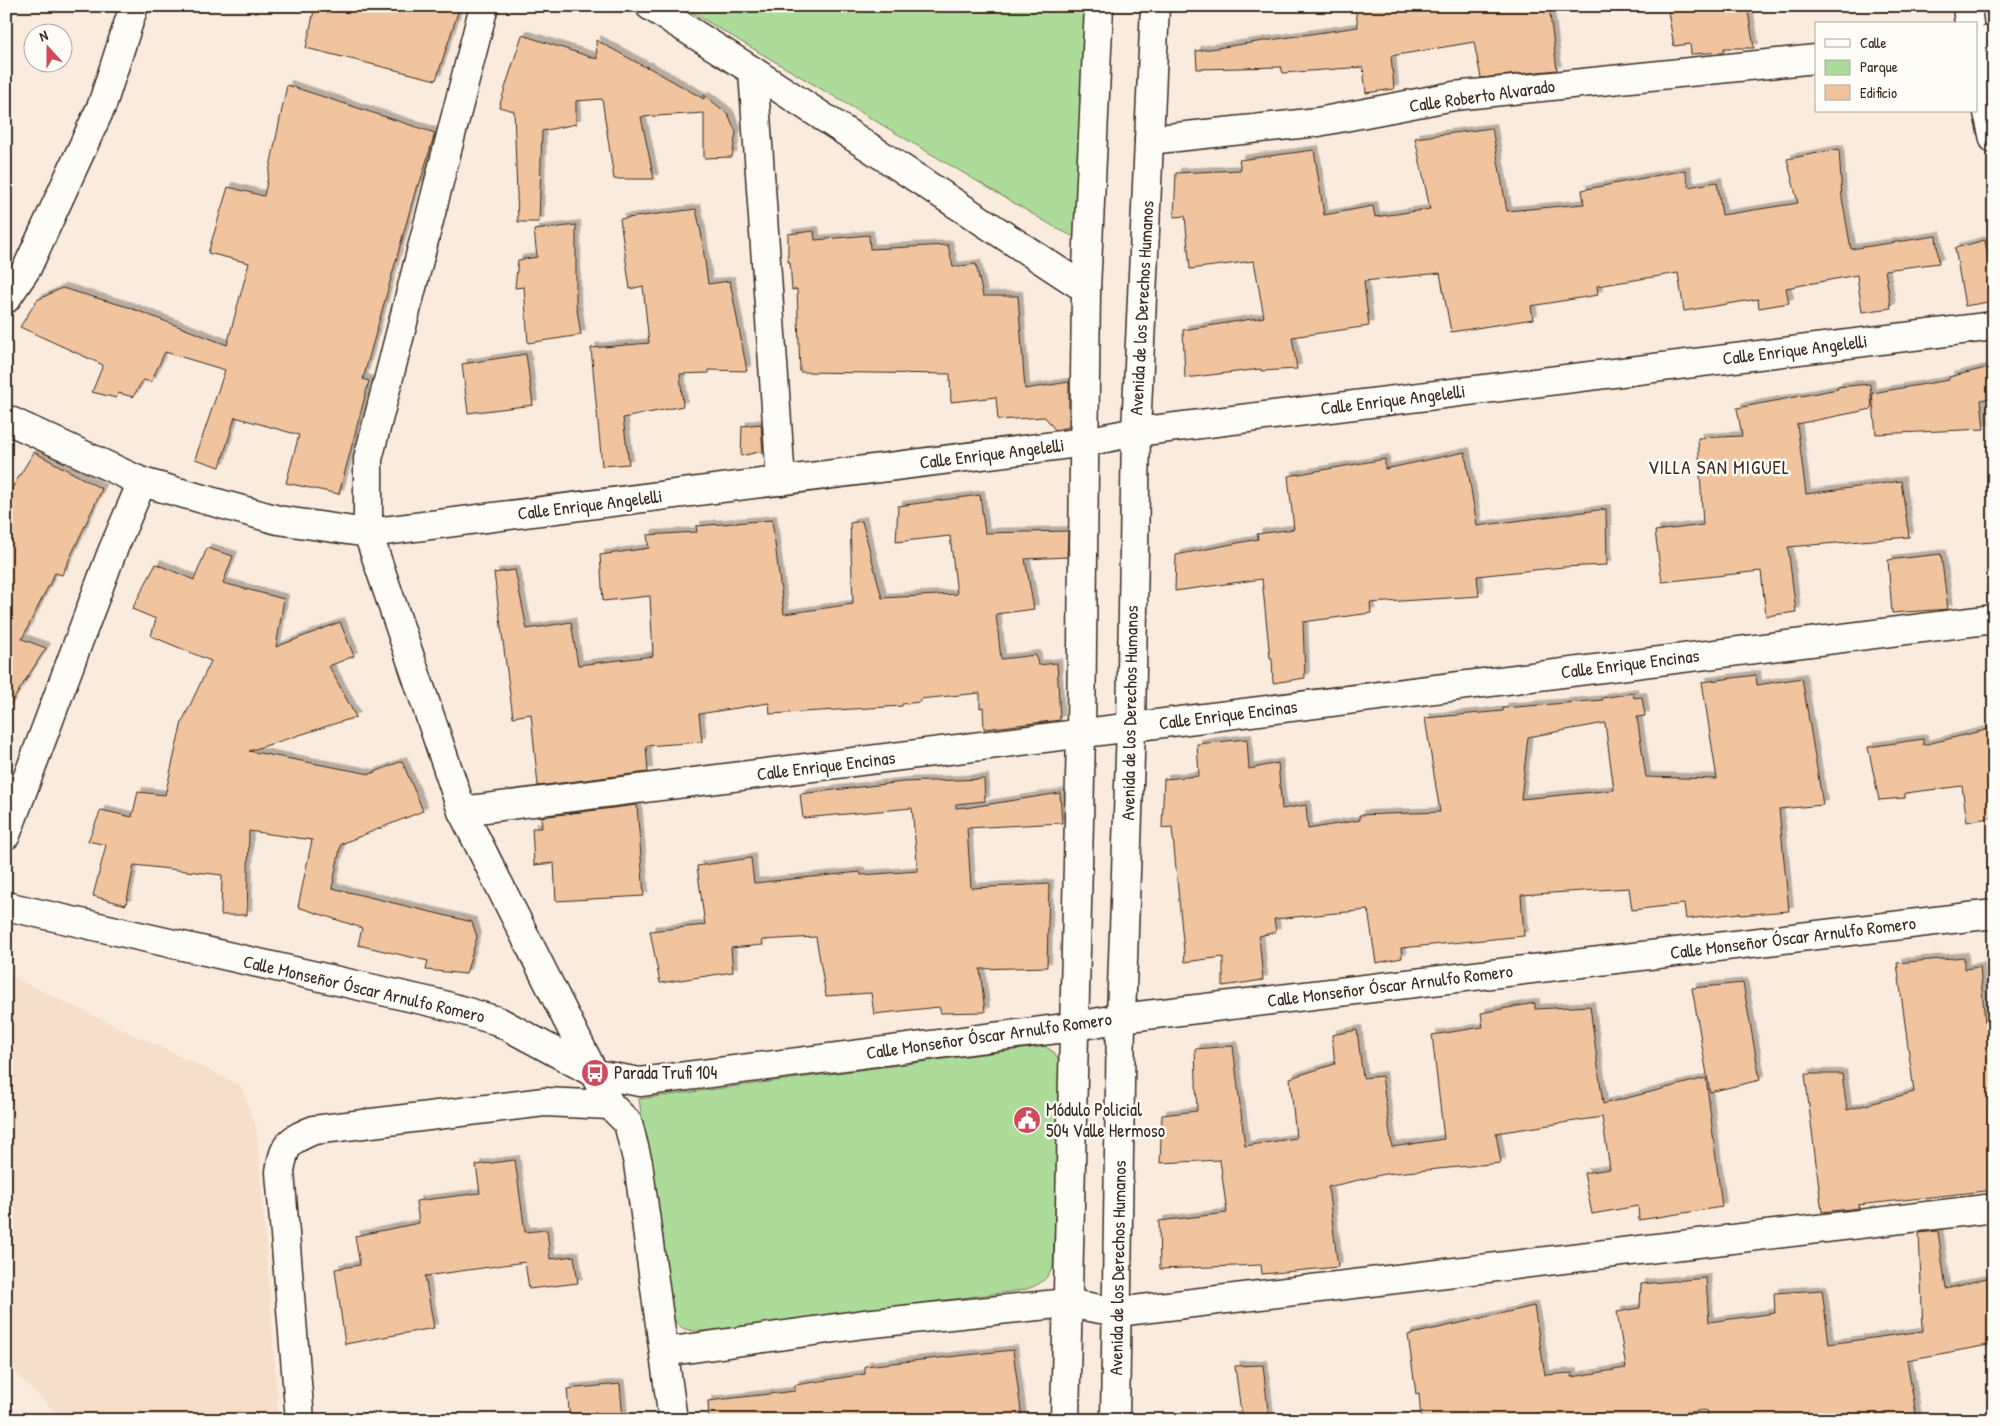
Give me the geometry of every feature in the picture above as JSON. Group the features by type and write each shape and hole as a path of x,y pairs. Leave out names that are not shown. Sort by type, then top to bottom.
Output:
{"street":[{"path":"6,299 27,268 102,105 134,6"},
{"path":"484,6 368,459 368,532 462,811 610,1105 628,1122 638,1163 673,1420"},
{"path":"650,6 753,71 1086,289"},
{"path":"1065,1420 1081,734 1086,289 1099,6"},
{"name":"Avenida de los Derechos Humanos","path":"1115,1420 1121,1018 1131,728 1136,432 1155,6"},
{"path":"1967,6 1969,22"},
{"path":"1978,42 1994,40"},
{"name":"Calle Roberto Alvarado","path":"1150,140 1318,122 1454,96 1815,59"},
{"path":"1978,69 1994,138"},
{"path":"753,71 781,480"},
{"name":"Calle Enrique Angelelli","path":"6,419 142,482 278,520 368,532 1085,442 1136,432 1994,326"},
{"path":"6,835 112,552 142,482"},
{"name":"Calle Enrique Encinas","path":"462,811 1994,618"},
{"name":"Calle Monseñor Óscar Arnulfo Romero","path":"6,906 440,1004 498,1021 596,1074 640,1082 1073,1027 1121,1018 1994,914"},
{"path":"300,1420 280,1172 282,1154 294,1138 314,1130 544,1102 610,1105"},
{"path":"664,1352 864,1324 1067,1303 1117,1312 1994,1208"}],"shaded area":[{"path":"6,974 240,1085 257,1129 279,1420 63,1420 6,1363"}],"green space":[{"path":"681,6 1099,6 1083,236 1072,236 1058,229"},
{"path":"1044,1046 1054,1052 1061,1064 1053,1267 1041,1282 1023,1290 708,1331 688,1330 676,1322 669,1310 639,1099"}],"building":[{"path":"315,6 460,6 436,80 306,48"},
{"path":"1355,6 1549,6 1557,70 1481,78 1474,42 1391,56 1394,89 1366,93 1363,67 1283,73 1281,67 1197,69 1196,51 1358,27"},
{"path":"1667,6 1747,6 1754,48 1724,48 1724,52 1691,54 1690,44 1674,46"},
{"path":"522,35 597,59 596,40 704,99 704,95 728,114 736,132 732,157 704,158 704,113 641,117 654,179 614,179 602,99 576,101 576,124 542,131 539,222 518,222 514,111 499,107"},
{"path":"287,85 435,133 419,186 417,185 363,379 369,381 339,494 286,483 299,435 235,417 220,467 195,459 225,370 165,352 151,382 143,380 133,397 119,393 116,398 92,392 103,365 20,327 37,300 62,288 128,307 227,345 249,263 208,253 228,187 264,196"},
{"path":"1492,128 1507,211 1584,204 1582,190 1685,170 1689,187 1717,182 1722,215 1798,203 1787,159 1839,149 1842,198 1851,249 1936,236 1939,263 1885,270 1891,308 1862,312 1857,275 1786,288 1789,303 1759,308 1758,299 1684,311 1678,273 1597,286 1598,295 1531,306 1533,319 1451,332 1440,273 1364,281 1369,326 1292,337 1297,369 1261,371 1261,369 1185,378 1183,330 1264,317 1254,261 1190,269 1185,216 1174,217 1176,173 1241,170 1239,160 1314,150 1324,215 1373,206 1375,217 1430,209 1415,138"},
{"path":"696,209 708,284 730,281 747,371 709,370 709,373 680,374 683,406 623,418 629,464 602,466 591,348 649,343 643,286 630,289 620,219"},
{"path":"576,225 576,303 581,335 528,343 524,287 515,288 518,260 537,257 534,230"},
{"path":"814,231 815,240 869,235 870,249 948,245 953,267 976,264 983,296 1018,296 1025,389 1069,382 1069,427 1055,430 1045,417 998,420 996,397 951,402 950,374 800,372 797,289 792,290 790,262 788,262 788,234"},
{"path":"1985,240 1993,291 1988,302 1965,306 1955,248"},
{"path":"526,354 533,405 468,413 462,364"},
{"path":"1994,366 1994,397 1981,400 1984,429 1876,434 1872,393 1949,380 1949,377"},
{"path":"1870,384 1872,409 1797,424 1806,494 1901,481 1909,537 1788,547 1796,612 1766,616 1761,571 1662,582 1655,531 1703,525 1698,438 1742,436 1737,408 1838,389 1837,387"},
{"path":"761,424 763,454 759,452 741,456 742,426"},
{"path":"34,452 102,489 62,575 55,573 22,639 46,648 6,711 6,498"},
{"path":"1465,452 1477,526 1606,509 1607,565 1563,567 1477,576 1479,596 1370,603 1371,613 1303,622 1305,678 1273,683 1272,658 1270,658 1262,579 1175,591 1176,555 1258,539 1257,534 1294,529 1288,476 1385,459 1385,469"},
{"path":"980,495 985,533 1068,531 1067,557 1025,559 1034,609 996,614 1001,659 1036,655 1038,665 1057,663 1060,720 984,729 983,707 980,708 980,693 920,699 920,702 902,704 902,706 770,714 769,703 699,714 702,742 646,746 648,772 538,786 531,714 513,717 494,573 515,570 527,629 571,622 578,665 653,656 650,596 603,601 600,555 649,548 647,535 697,532 696,526 772,520 784,614 853,604 850,523 862,521 882,598 957,594 950,536 896,542 898,506"},
{"path":"207,548 233,556 223,583 284,599 276,647 340,622 354,656 329,666 356,717 249,751 370,774 402,761 423,811 341,844 332,888 472,922 477,937 466,974 426,970 428,961 358,945 362,928 298,907 312,840 249,831 247,915 221,915 222,875 134,865 126,905 93,896 106,845 88,841 101,810 132,817 138,792 165,795 182,722 211,661 151,636 156,619 132,609 156,564 194,580"},
{"path":"1941,554 1948,609 1892,613 1888,560"},
{"path":"1756,675 1757,685 1802,678 1823,805 1779,809 1789,911 1740,915 1740,913 1686,919 1684,904 1632,910 1629,888 1521,895 1524,936 1401,948 1402,958 1376,963 1368,910 1274,919 1276,932 1259,936 1263,980 1223,986 1223,957 1185,962 1172,827 1162,828 1164,779 1199,776 1197,744 1247,739 1249,769 1278,763 1282,809 1306,805 1308,829 1360,820 1359,815 1440,812 1425,718 1503,711 1503,708 1603,700 1602,698 1633,693 1634,698 1642,697 1645,716 1637,717 1646,777 1717,779 1702,682","holes":["1605,723 1614,790 1521,799 1528,737"]},
{"path":"1994,728 1994,817 1967,822 1962,786 1905,793 1905,798 1879,800 1868,747 1923,739 1923,745"},
{"path":"984,779 985,801 956,804 956,808 1060,793 1062,823 967,828 971,888 1049,884 1047,967 980,969 985,1012 941,1013 939,1007 874,1014 871,993 826,996 816,937 762,940 763,945 731,948 733,972 660,983 650,931 705,925 697,866 751,858 754,883 860,872 861,875 918,871 912,808 803,818 800,794 903,782"},
{"path":"637,805 644,896 556,901 554,863 534,865 532,828 542,828 541,817"},
{"path":"1964,957 1964,969 1980,967 1985,1023 1994,1021 1994,1114 1988,1115 1994,1153 1994,1190 1858,1205 1859,1208 1822,1212 1805,1074 1842,1074 1847,1110 1914,1092 1897,963"},
{"path":"1743,983 1760,1080 1710,1092 1692,988"},
{"path":"1535,1003 1535,1009 1590,1006 1603,1104 1706,1078 1722,1207 1639,1220 1638,1206 1592,1214 1584,1173 1610,1169 1602,1117 1496,1133 1501,1163 1385,1174 1328,1187 1338,1267 1262,1274 1261,1265 1160,1269 1159,1221 1227,1213 1220,1160 1160,1163 1162,1115 1197,1111 1195,1049 1233,1046 1245,1146 1296,1138 1290,1078 1335,1064 1332,1035 1357,1030 1363,1078 1382,1076 1392,1147 1444,1139 1432,1035 1483,1027 1481,1013"},
{"path":"515,1160 525,1232 547,1230 550,1259 574,1256 578,1283 529,1289 525,1262 425,1276 434,1328 345,1344 335,1269 360,1265 355,1236 419,1223 416,1201 480,1193 476,1165"},
{"path":"1938,1231 1946,1289 1994,1276 1994,1344 1907,1360 1917,1420 1789,1420 1788,1415 1757,1420 1707,1420 1706,1410 1654,1416 1654,1420 1421,1420 1419,1393 1416,1394 1408,1335 1534,1306 1545,1375 1572,1373 1572,1377 1626,1368 1617,1312 1640,1308 1641,1284 1706,1278 1709,1322 1775,1313 1774,1293 1822,1290 1829,1344 1923,1331 1919,1233"},
{"path":"1013,1350 1022,1418 1015,1418 1015,1420 709,1420 708,1401 795,1391 795,1385 865,1374 865,1366"},
{"path":"1263,1365 1269,1420 1242,1420 1235,1366"},
{"path":"620,1384 623,1420 570,1420 567,1389"}],"place":[{"name":"Parada Trufi 104","path":"595,1073"},
{"name":"Módulo Policial 504 Valle Hermoso","path":"1027,1120"}],"district":[{"name":"VILLA SAN MIGUEL","path":"1719,467"}]}
